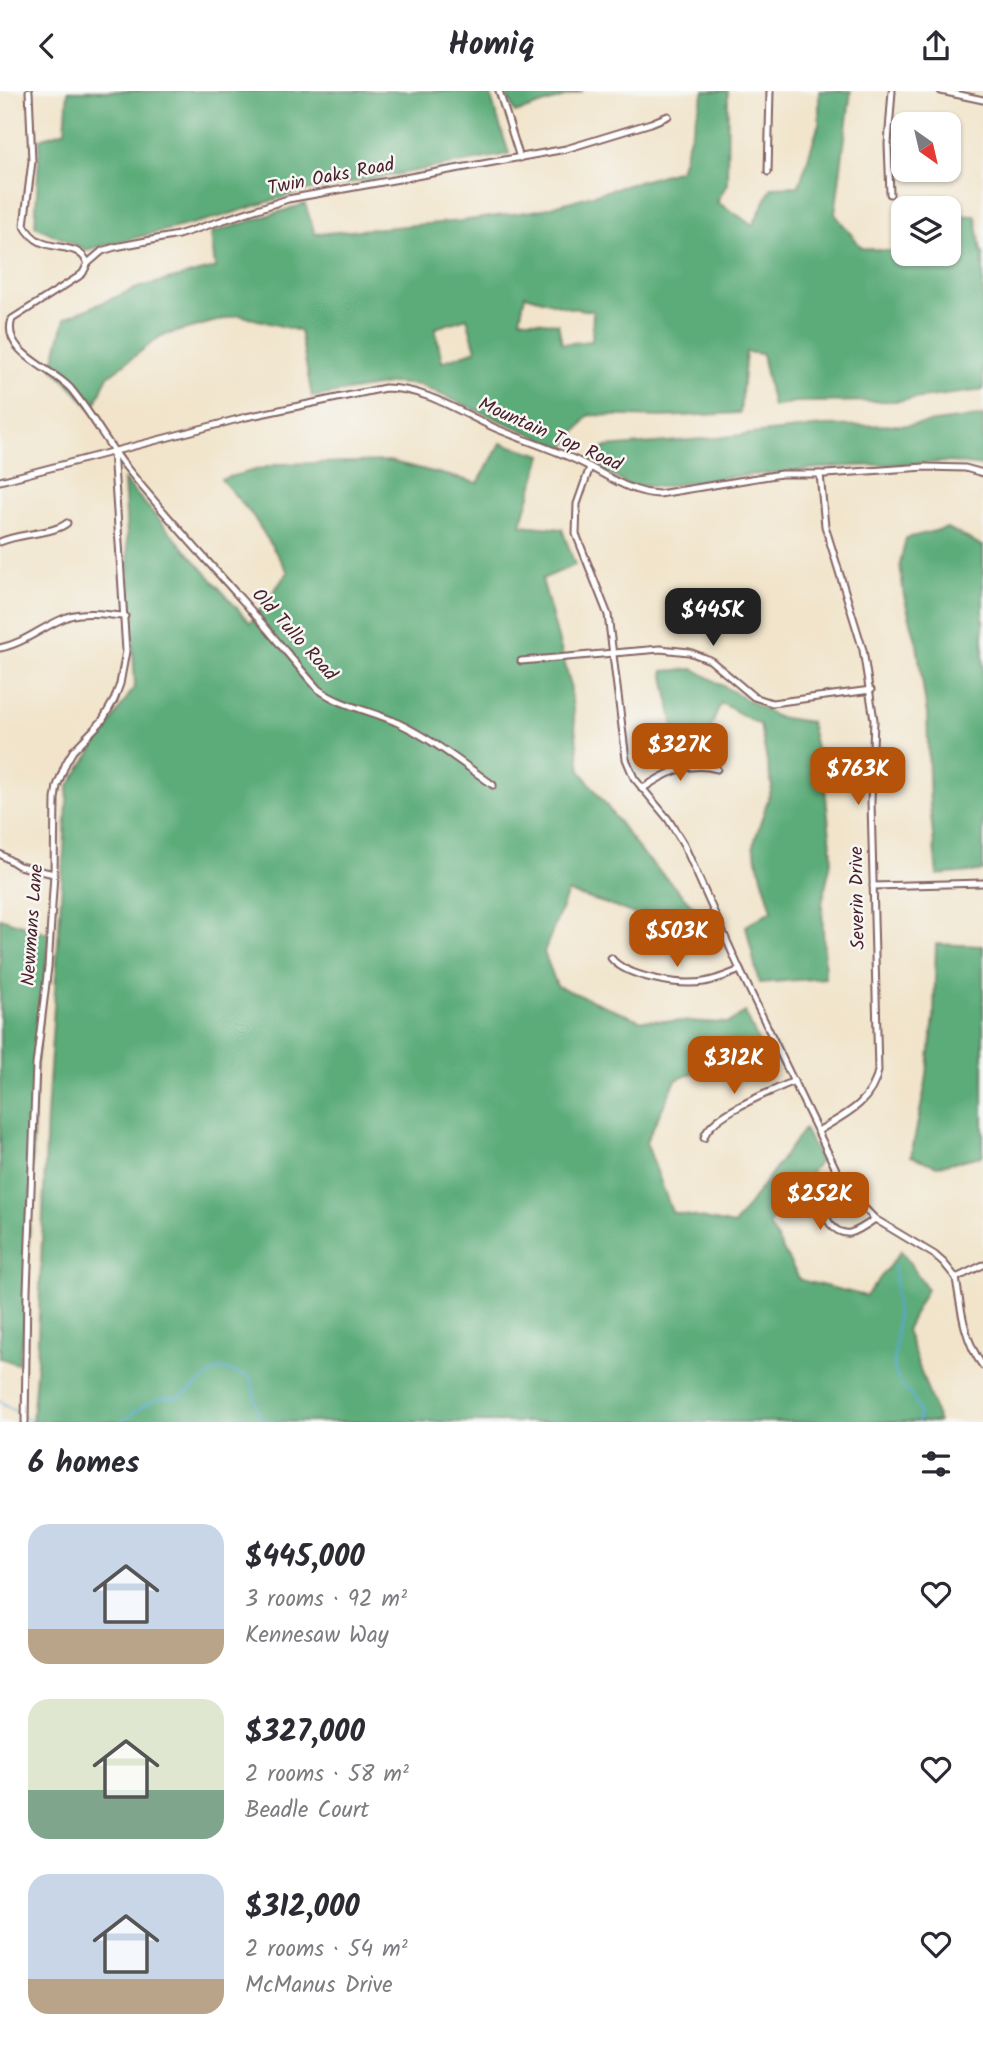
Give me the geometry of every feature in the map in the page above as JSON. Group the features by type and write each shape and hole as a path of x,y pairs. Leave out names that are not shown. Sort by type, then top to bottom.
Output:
{"street":[{"path":"29,91 32,161 24,225 36,240 73,249 82,254 88,263"},
{"path":"499,91 520,158"},
{"path":"768,172 770,91"},
{"path":"890,194 888,144 892,91"},
{"path":"941,91 983,100"},
{"name":"Twin Oaks Road","path":"113,450 72,390 59,378 20,357 7,342 5,333 6,325 12,319 78,277 88,263 102,251 178,235 289,199 520,158 591,142 668,116"},
{"name":"Mountain Top Road","path":"0,481 246,417 369,391 400,388 426,395 497,429 590,467 632,489 647,493 659,494 776,475 925,467 965,468 983,473"},
{"name":"Newmans Lane","path":"25,1422 27,1279 36,1065 48,967 57,786 73,751 102,721 117,692 126,651 113,450"},
{"name":"Old Tullo Road","path":"113,450 318,689 339,702 404,726 436,744 493,785"},
{"path":"590,467 577,504 576,534 608,615 626,759 634,778 678,833 740,970 845,1188 875,1219 935,1255 956,1278 965,1330 972,1349 983,1366"},
{"name":"Severin Drive","path":"818,1131 859,1106 875,1083 878,1071 871,802 875,741 871,690 863,650 825,526 820,474"},
{"path":"0,542 20,535 59,528 67,523"},
{"path":"0,649 21,642 68,617 87,613 125,616"},
{"path":"522,661 660,649 689,652 719,666 754,697 772,703 871,690"},
{"path":"642,789 662,776 682,768 699,766 717,769"},
{"path":"0,854 19,866 54,874"},
{"path":"873,886 983,883"},
{"path":"611,958 620,968 677,982 703,982 740,970"},
{"path":"704,1138 706,1131 722,1117 794,1081"},
{"path":"845,1188 831,1197 825,1207 825,1215 833,1228 850,1233 875,1219"},
{"path":"956,1278 983,1265"}],"green space":[{"path":"68,91 489,91 509,154 300,192 223,216 86,250 35,226 40,139 65,131"},
{"path":"505,91 583,91 515,113"},
{"path":"704,91 728,91 727,184 717,202 753,225 772,187 799,186 819,124 819,91 851,91 835,214 862,248 891,251 891,266 961,266 961,215 976,216 983,253 983,390 897,401 795,402 773,407 762,354 746,352 740,413 663,417 589,415 564,448 419,385 394,383 312,397 300,331 239,315 161,336 107,377 93,410 52,367 65,318 140,287 215,268 211,233 305,204 315,234 461,221 540,210 680,170","holes":["525,295 570,308 593,311 592,341 562,344 558,324 520,319","467,318 476,350 442,362 435,328"]},
{"path":"983,416 983,466 950,462 831,467 661,487 628,485 588,461 606,447 823,426 910,425"},
{"path":"501,443 542,455 521,525 562,529 575,565 542,579 570,683 580,770 641,852 707,921 721,947 568,892 544,952 557,986 639,1020 729,1023 745,1012 760,1045 676,1080 646,1142 672,1212 734,1225 804,1129 820,1161 769,1225 800,1280 866,1296 901,1251 927,1288 906,1330 939,1422 32,1422 47,1116 68,787 135,686 124,480 250,623 288,572 253,516 221,479 279,464 389,461 478,483"},
{"path":"947,528 983,546 983,871 937,875 930,806 927,714 917,644 904,596 900,564 906,538"},
{"path":"694,669 777,717 810,722 825,787 832,856 822,904 825,978 759,983 746,926 772,910 753,846 772,787 760,725 721,703 700,753 680,758 663,671"},
{"path":"0,918 50,934 36,1065 26,1315 18,1364 0,1358"},
{"path":"936,944 983,946 982,1156 937,1166 911,1156 926,1082 934,1018"}],"waterway":[{"path":"894,1266 897,1321 895,1369 899,1381 919,1409 918,1422"},
{"path":"122,1422 154,1401 186,1393 221,1368 251,1378 261,1420 274,1422"},
{"path":"0,1401 31,1422"}]}
